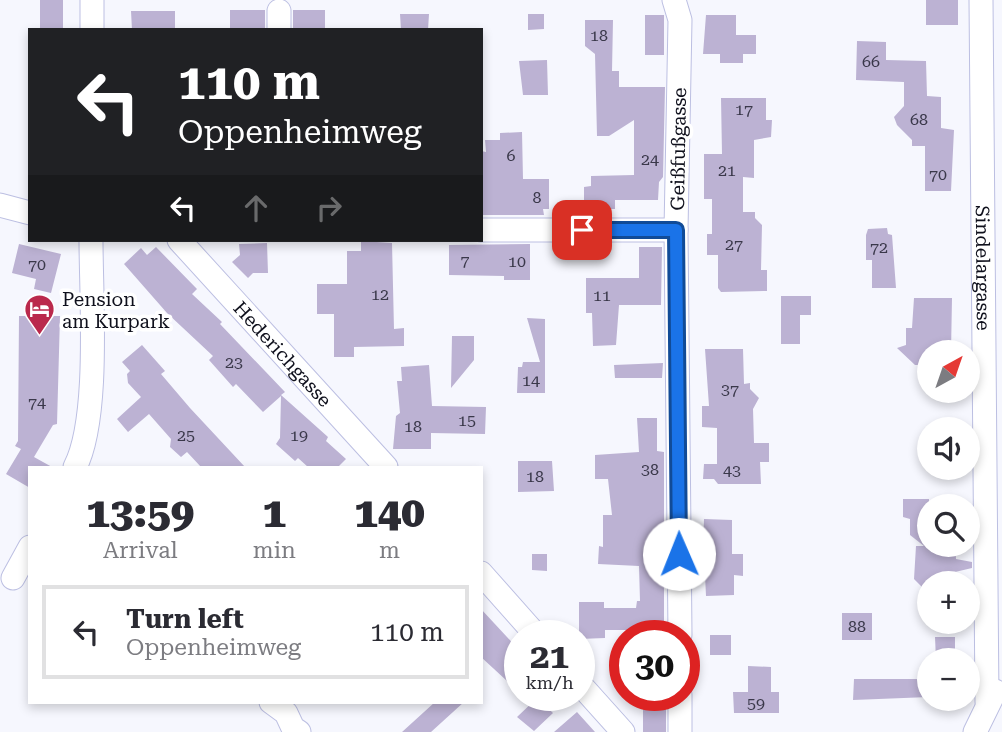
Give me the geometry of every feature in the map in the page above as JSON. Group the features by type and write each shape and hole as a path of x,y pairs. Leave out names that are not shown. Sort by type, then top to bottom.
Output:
{"street":[{"path":"92,0 92,28"},
{"name":"Geißfußgasse","path":"674,0 680,20 676,230 680,620"},
{"name":"Sindelargasse","path":"981,0 988,702"},
{"path":"0,205 28,213"},
{"path":"483,230 676,230"},
{"path":"75,466 84,445 90,406 91,242"},
{"name":"Hederichgasse","path":"181,242 385,466"},
{"path":"14,579 28,551"},
{"path":"483,575 523,620"},
{"path":"975,732 988,702 1002,680"},
{"path":"595,701 623,732"},
{"path":"274,704 286,713 299,732"},
{"path":"680,711 680,732"}],"building":[{"path":"40,0 63,0 63,28 40,28"},
{"path":"926,0 958,0 958,25 926,25"},
{"path":"230,10 265,10 265,28 230,28"},
{"path":"293,10 325,10 325,28 293,28"},
{"path":"131,11 175,11 175,28 132,28"},
{"path":"400,14 429,14 428,28 401,28"},
{"path":"528,14 544,14 544,29 528,30"},
{"path":"645,15 664,15 664,55 645,55"},
{"path":"706,15 736,15 736,35 756,35 756,54 743,54 743,63 720,63 720,54 703,54"},
{"path":"585,20 613,20 612,71 619,71 619,87 665,87 663,177 659,182 658,200 615,200 615,209 584,209 584,187 591,186 591,176 634,175 634,120 609,136 597,136 595,54 585,46"},
{"path":"857,41 886,42 886,60 926,61 927,96 941,97 941,128 954,130 951,191 925,191 925,146 912,146 912,140 897,125 894,117 904,106 904,82 856,80"},
{"path":"547,60 548,95 523,95 519,61"},
{"path":"721,98 766,98 766,120 772,120 771,137 754,140 754,178 743,177 743,212 755,212 755,218 762,225 761,270 767,270 767,291 721,292 718,288 718,255 707,255 707,234 712,234 712,199 704,199 704,154 722,154"},
{"path":"522,132 523,179 549,179 549,209 543,209 544,215 483,215 485,140 500,140 500,133"},
{"path":"887,228 888,234 892,235 896,288 872,288 872,260 866,260 866,235 868,229"},
{"path":"361,242 392,243 394,329 404,328 404,346 354,347 354,357 334,357 334,314 317,314 317,284 347,284 347,251 361,251"},
{"path":"267,243 268,273 253,273 248,278 232,262 240,255 239,244"},
{"path":"19,244 61,254 51,293 34,289 36,279 12,273"},
{"path":"530,244 530,280 504,280 504,276 449,275 449,245"},
{"path":"156,247 197,289 192,294 222,322 220,324 285,392 281,395 328,437 326,441 346,459 339,466 307,466 298,458 295,461 276,444 280,438 281,396 263,412 236,384 233,387 209,360 213,356 167,313 124,264 141,248 147,255"},
{"path":"639,247 662,247 661,305 619,305 616,345 593,346 592,313 586,313 586,278 639,278"},
{"path":"781,296 811,296 811,315 800,315 800,344 781,344"},
{"path":"914,298 952,298 951,340 917,340 917,365 897,348 906,345 906,328 912,328"},
{"path":"19,316 60,316 57,424 53,425 34,457 50,466 28,466 28,487 6,474 21,449 15,446 18,441"},
{"path":"527,318 545,319 545,393 517,393 518,367 522,367 523,362 540,362"},
{"path":"452,336 474,336 474,360 451,388"},
{"path":"142,345 165,371 161,374 244,466 200,466 187,452 181,457 170,447 171,439 149,414 128,432 117,419 141,397 128,383 127,374 130,371 122,362"},
{"path":"705,349 743,349 744,384 750,383 750,389 759,398 753,409 754,443 769,443 769,462 760,462 761,484 718,484 714,479 703,479 704,464 717,464 717,428 702,427 702,406 709,406"},
{"path":"663,363 662,378 615,378 614,365"},
{"path":"429,365 432,406 486,407 485,434 431,433 431,449 393,449 396,416 400,413 397,381 402,381 401,367"},
{"path":"637,418 657,418 657,451 664,452 664,620 609,620 609,630 605,630 605,638 595,638 595,620 579,620 579,602 604,602 604,608 636,608 637,601 640,601 639,566 598,564 599,546 603,547 603,515 612,515 608,479 595,479 595,455 639,452"},
{"path":"518,461 552,461 554,491 518,492"},
{"path":"903,499 917,499 917,540 910,535 910,519 903,517"},
{"path":"704,519 732,520 732,554 743,554 743,576 734,575 734,595 706,596 705,575 702,575"},
{"path":"916,546 917,557 956,557 972,562 972,568 959,571 917,571 917,582 914,579"},
{"path":"532,554 547,554 547,571 532,570"},
{"path":"483,611 504,634 504,678 483,659"},
{"path":"842,613 872,613 872,640 842,640"},
{"path":"710,635 731,635 731,655 710,655"},
{"path":"935,637 955,637 955,648 935,648"},
{"path":"748,666 771,667 771,692 779,692 779,713 734,713 733,692 748,692"},
{"path":"854,679 917,679 917,697 853,700"},
{"path":"433,704 462,704 431,732 402,732"},
{"path":"523,711 553,713 534,731 517,717"},
{"path":"643,711 666,711 666,732 643,732"},
{"path":"577,712 595,732 554,732"}],"place":[{"name":"Pension am Kurpark","path":"39,337"}],"route":[{"path":"582,230 676,230 679,554"}]}
